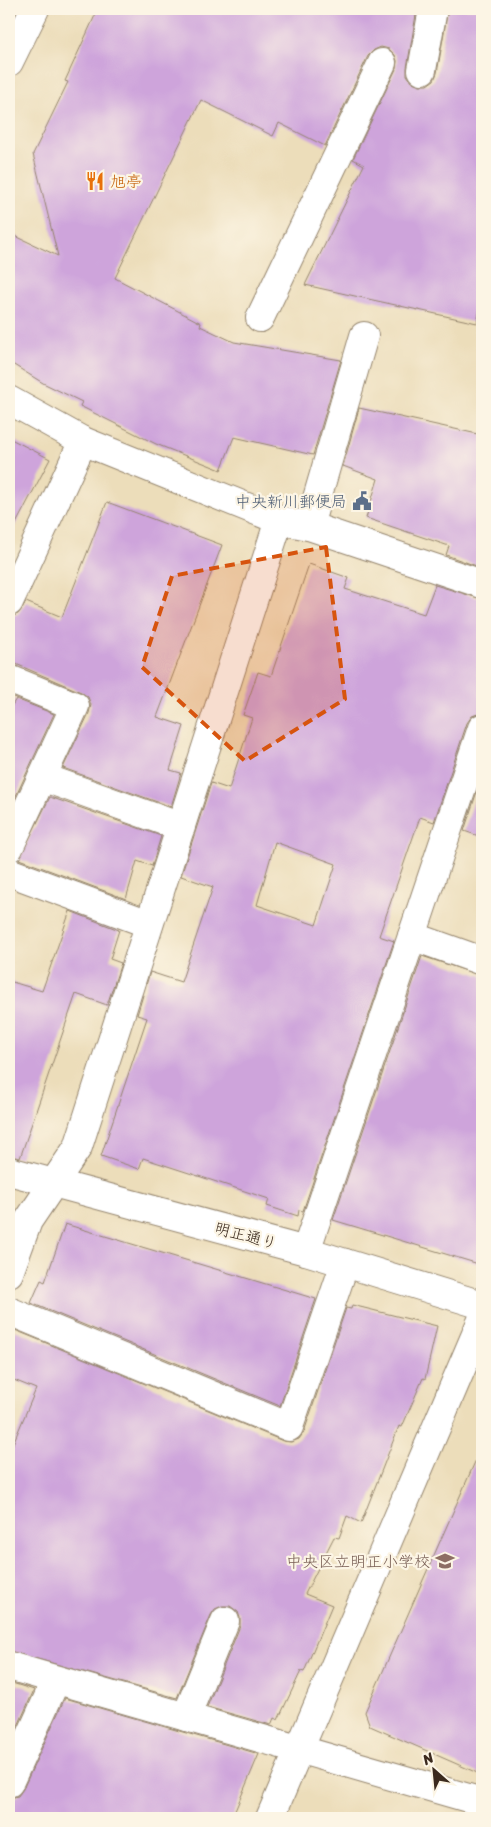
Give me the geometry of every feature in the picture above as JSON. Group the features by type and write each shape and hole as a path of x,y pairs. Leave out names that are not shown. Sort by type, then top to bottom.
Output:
{"street":[{"path":"9,62 35,9"},
{"path":"422,70 433,9"},
{"path":"260,318 382,63"},
{"path":"310,526 364,336"},
{"path":"9,400 83,441 279,520 310,526 482,584"},
{"path":"9,602 83,441"},
{"path":"9,1273 28,1221 78,1147 279,520"},
{"path":"9,679 76,706 9,848"},
{"path":"306,1251 482,728"},
{"path":"42,777 181,827"},
{"path":"9,872 148,924"},
{"path":"412,936 482,961"},
{"name":"明正通り","path":"9,1171 306,1251 482,1306"},
{"path":"9,1311 289,1427 345,1263"},
{"path":"270,1818 482,1320"},
{"path":"186,1717 225,1621"},
{"path":"9,1666 482,1802"},
{"path":"9,1783 56,1680"}],"highlighted area":[{"path":"326,547 345,699 245,761 142,667 172,576"}],"building":[{"path":"98,9 417,9 407,75 412,82 427,85 434,80 437,73 448,9 482,9 482,297 477,323 305,285 364,165 353,159 396,69 397,61 395,55 389,49 381,47 374,50 368,56 325,146 279,123 273,136 201,100 115,278 201,323 200,326 234,342 341,360 313,455 234,437 221,470 156,444 80,406 82,402 43,383 9,362 9,233 58,256 33,154 68,82 65,81"},
{"path":"359,408 482,435 482,568 446,555 449,546 366,518 378,479 343,466"},
{"path":"9,438 50,459 9,537"},
{"path":"107,502 222,545 157,717 184,726 170,770 181,773 171,807 63,768 89,713 91,705 88,697 81,692 9,661 9,617 18,614 26,602 62,617"},
{"path":"309,564 349,578 345,589 424,614 435,585 482,599 482,713 472,716 467,723 434,822 420,817 379,936 394,941 303,1211 299,1210 298,1216 267,1206 269,1199 143,1158 139,1169 101,1156 147,1018 137,1015 150,972 181,982 213,887 181,876 211,783 229,789 252,718 243,715 258,672 271,676","holes":["275,842 336,864 316,925 257,905"]},
{"path":"16,699 54,714 9,811 9,710"},
{"path":"482,776 482,837 464,831"},
{"path":"50,797 161,836 152,866 137,861 126,899 19,859"},
{"path":"70,911 119,930 110,959 121,963 107,1005 76,994 20,1158 9,1156 9,981 42,991"},
{"path":"422,956 482,976 482,1265 333,1220"},
{"path":"65,1224 316,1299 280,1406 31,1303 41,1280 45,1282"},
{"path":"352,1305 437,1326 425,1379 423,1378 402,1427 399,1426 361,1523 347,1516 339,1538 334,1537 305,1594 332,1605 304,1672 301,1671 278,1720 274,1718 271,1725 207,1707 240,1626 238,1612 230,1606 222,1606 215,1609 211,1615 177,1698 9,1651 9,1453 36,1389 9,1378 9,1347 15,1330 283,1441 291,1442 299,1439 304,1432 346,1308 351,1309"},
{"name":"中央区立明正小学校","path":"482,1446 482,1775 370,1726 365,1712"},
{"path":"9,1682 34,1690 9,1746"},
{"path":"65,1698 259,1754 232,1818 9,1818 9,1798 18,1796 23,1789"}],"place":[{"name":"旭亭","path":"95,181"},
{"name":"中央新川郵便局","path":"362,501"},
{"name":"中央区立明正小学校","path":"445,1561"}]}
